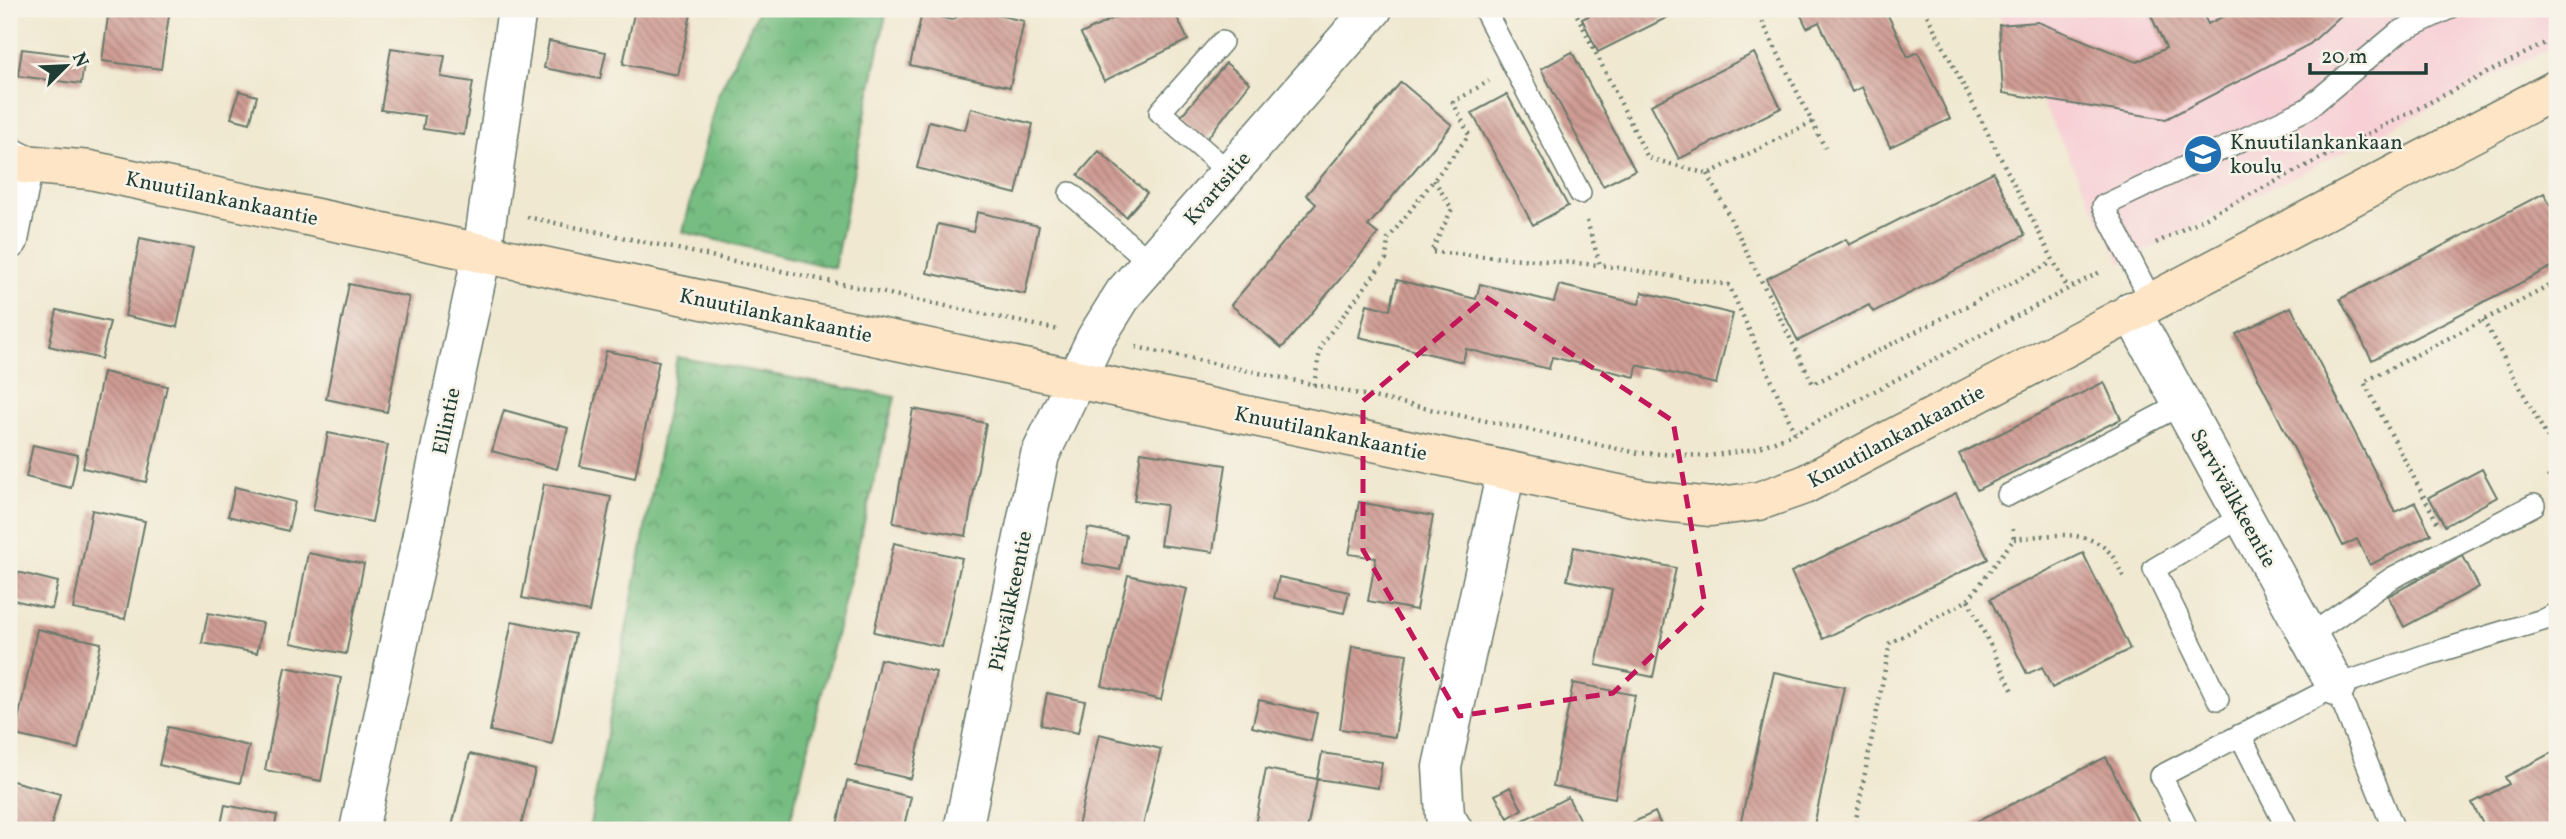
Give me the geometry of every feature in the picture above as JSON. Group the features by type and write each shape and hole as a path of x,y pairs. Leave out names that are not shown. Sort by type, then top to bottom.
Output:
{"street":[{"name":"Ellintie","path":"359,830 482,254 517,9"},
{"name":"Kvartsitie","path":"1077,379 1096,338 1124,293 1373,9"},
{"name":"Knuutilankankaantie","path":"16,160 90,170 1647,500 1711,507 1759,501 1804,485 2557,89"},
{"path":"9,240 16,160"},
{"name":"Sarvivälkkeentie","path":"2141,306 2182,404 2336,685"},
{"name":"Pikivälkkeentie","path":"963,830 1040,455 1077,379"},
{"path":"1453,830 1446,816 1442,767 1506,471"}],"lane":[{"path":"1484,9 1580,193"},
{"path":"2141,306 2129,257 2103,206 2307,109 2399,32 2448,9"},
{"path":"1222,42 1160,113 1230,173"},
{"path":"1070,192 1151,263"},
{"path":"2008,495 2182,404"},
{"path":"2309,636 2392,578 2534,505"},
{"path":"2218,699 2154,569 2243,516"},
{"path":"2188,830 2161,776 2336,685 2426,654 2546,619 2557,613"},
{"path":"2336,685 2394,830"},
{"path":"2240,735 2288,830"}],"path":[{"path":"1574,9 1648,158 1708,174 1812,122"},
{"path":"1756,9 1825,148"},
{"path":"1924,9 2068,289"},
{"path":"489,208 1637,453 1709,456 1755,449 1796,433 2129,257 2557,37"},
{"path":"1314,385 1321,345 1386,259 1388,239 1469,135 1453,102 1514,67"},
{"path":"1708,174 1813,384 2053,262"},
{"path":"1434,180 1452,208 1431,252 1600,265 1729,285 1796,433"},
{"path":"1580,193 1600,265"},
{"path":"2450,548 2364,382 2557,282"},
{"path":"2483,320 2557,456"},
{"path":"1854,830 1891,643 1968,600 2014,539 2008,495"},
{"path":"2014,539 2064,535 2086,538 2107,550 2125,578 2154,569"},
{"path":"1968,600 2014,693"}],"highlighted area":[{"path":"1486,297 1673,421 1705,605 1613,693 1459,716 1363,550 1363,401"}],"shaded area":[{"name":"Knuutilankankaan koulu","path":"1996,9 2557,9 2557,45 2121,263"}],"green space":[{"path":"759,9 887,9 834,268 683,232 717,97"},
{"path":"677,357 895,397 788,830 589,830"}],"building":[{"path":"109,9 170,9 161,69 102,61"},
{"path":"635,9 692,9 678,75 623,64"},
{"path":"969,9 1024,21 1010,87 910,65 922,13 952,20"},
{"path":"1125,9 1173,9 1188,40 1104,81 1081,34 1126,12"},
{"path":"1602,9 1684,9 1598,52 1582,19"},
{"path":"1798,9 1885,9 1908,57 1918,52 1950,119 1890,147 1862,87 1852,92 1819,22 1807,28"},
{"path":"2148,9 2200,9 2208,24 2238,9 2348,9 2310,44 2166,119 2003,93 1999,25 2038,22 2137,62 2166,48"},
{"path":"549,41 606,52 600,79 544,68"},
{"path":"391,48 445,56 441,77 473,82 464,135 423,129 425,116 381,110"},
{"path":"22,49 85,57 81,84 18,76"},
{"path":"1572,52 1635,170 1603,186 1541,69"},
{"path":"1754,53 1781,108 1679,159 1651,105"},
{"path":"1226,63 1250,83 1205,141 1179,118"},
{"path":"1401,82 1452,125 1368,226 1378,234 1282,348 1231,305 1316,204 1306,195"},
{"path":"239,91 257,96 250,123 231,118"},
{"path":"1507,94 1568,206 1533,225 1472,113"},
{"path":"971,108 1033,124 1016,194 917,168 929,121 965,130"},
{"path":"1099,151 1147,193 1126,217 1078,175"},
{"path":"1993,172 2025,235 1873,312 1869,305 1798,341 1766,279 1846,239 1849,245"},
{"path":"2544,193 2557,219 2557,264 2372,360 2340,299"},
{"path":"977,212 1039,226 1025,294 927,273 938,224 973,232"},
{"path":"140,238 193,249 177,327 125,316"},
{"path":"1397,280 1476,299 1480,284 1554,302 1559,285 1639,304 1642,292 1733,314 1716,384 1637,365 1635,377 1552,357 1549,369 1466,349 1463,362 1359,337 1367,304 1390,310"},
{"path":"349,284 409,297 387,412 326,399"},
{"path":"2291,307 2395,512 2415,502 2431,534 2370,565 2357,539 2343,546 2236,334"},
{"path":"57,310 110,322 101,359 49,346"},
{"path":"606,351 659,361 635,478 580,466"},
{"path":"103,372 167,386 146,482 83,468"},
{"path":"2104,382 2121,419 1977,490 1959,454"},
{"path":"913,409 986,423 966,536 893,523"},
{"path":"504,410 568,428 557,469 492,451"},
{"path":"328,433 388,445 372,522 313,510"},
{"path":"33,445 78,455 71,488 26,477"},
{"path":"1141,452 1226,465 1213,552 1160,545 1166,505 1134,501"},
{"path":"2482,469 2497,497 2445,526 2429,497"},
{"path":"544,484 611,497 589,612 522,598"},
{"path":"235,487 295,502 288,531 228,516"},
{"path":"1956,493 1988,559 1823,639 1791,572"},
{"path":"1359,502 1433,516 1416,610 1368,601 1376,558 1349,554"},
{"path":"92,510 145,521 125,619 73,609"},
{"path":"1088,528 1126,535 1120,570 1082,563"},
{"path":"894,543 962,558 942,647 874,632"},
{"path":"1574,547 1676,568 1653,677 1596,665 1612,590 1567,580"},
{"path":"308,553 364,564 346,654 291,643"},
{"path":"2083,553 2130,649 2052,688 2042,667 2027,674 1990,599"},
{"path":"2463,556 2479,587 2404,627 2388,596"},
{"path":"9,570 58,582 52,609 9,599"},
{"path":"1128,575 1187,589 1161,700 1102,686"},
{"path":"1279,577 1349,592 1344,613 1274,598"},
{"path":"208,613 263,623 257,653 202,643"},
{"path":"512,621 575,634 552,744 490,731"},
{"path":"37,629 101,643 78,749 15,735"},
{"path":"1352,646 1407,654 1395,737 1340,729"},
{"path":"880,659 936,672 911,779 856,766"},
{"path":"285,667 341,678 321,781 265,770"},
{"path":"1774,672 1844,687 1813,830 1739,830"},
{"path":"1573,683 1635,695 1615,798 1553,786"},
{"path":"1047,693 1085,701 1078,733 1041,725"},
{"path":"1259,700 1317,713 1311,741 1252,727"},
{"path":"168,727 249,746 240,783 159,765"},
{"path":"1099,734 1161,749 1142,830 1094,830 1078,826"},
{"path":"2557,750 2557,827 2550,830 2486,830 2472,803 2509,784 2505,777"},
{"path":"1322,753 1382,762 1378,788 1317,779"},
{"path":"470,754 535,770 520,830 451,830"},
{"path":"2106,757 2138,822 2122,830 1960,830"},
{"path":"1266,769 1317,779 1307,830 1254,830"},
{"path":"9,780 60,794 50,830 9,830"},
{"path":"847,781 911,797 903,830 836,830"},
{"path":"1510,787 1522,809 1508,818 1495,795"},
{"path":"1568,797 1579,819 1559,830 1514,830 1512,826"},
{"path":"225,805 277,815 274,830 220,830"},
{"path":"1655,812 1663,830 1617,830"}],"place":[{"name":"Knuutilankankaan koulu","path":"2203,154"}]}
